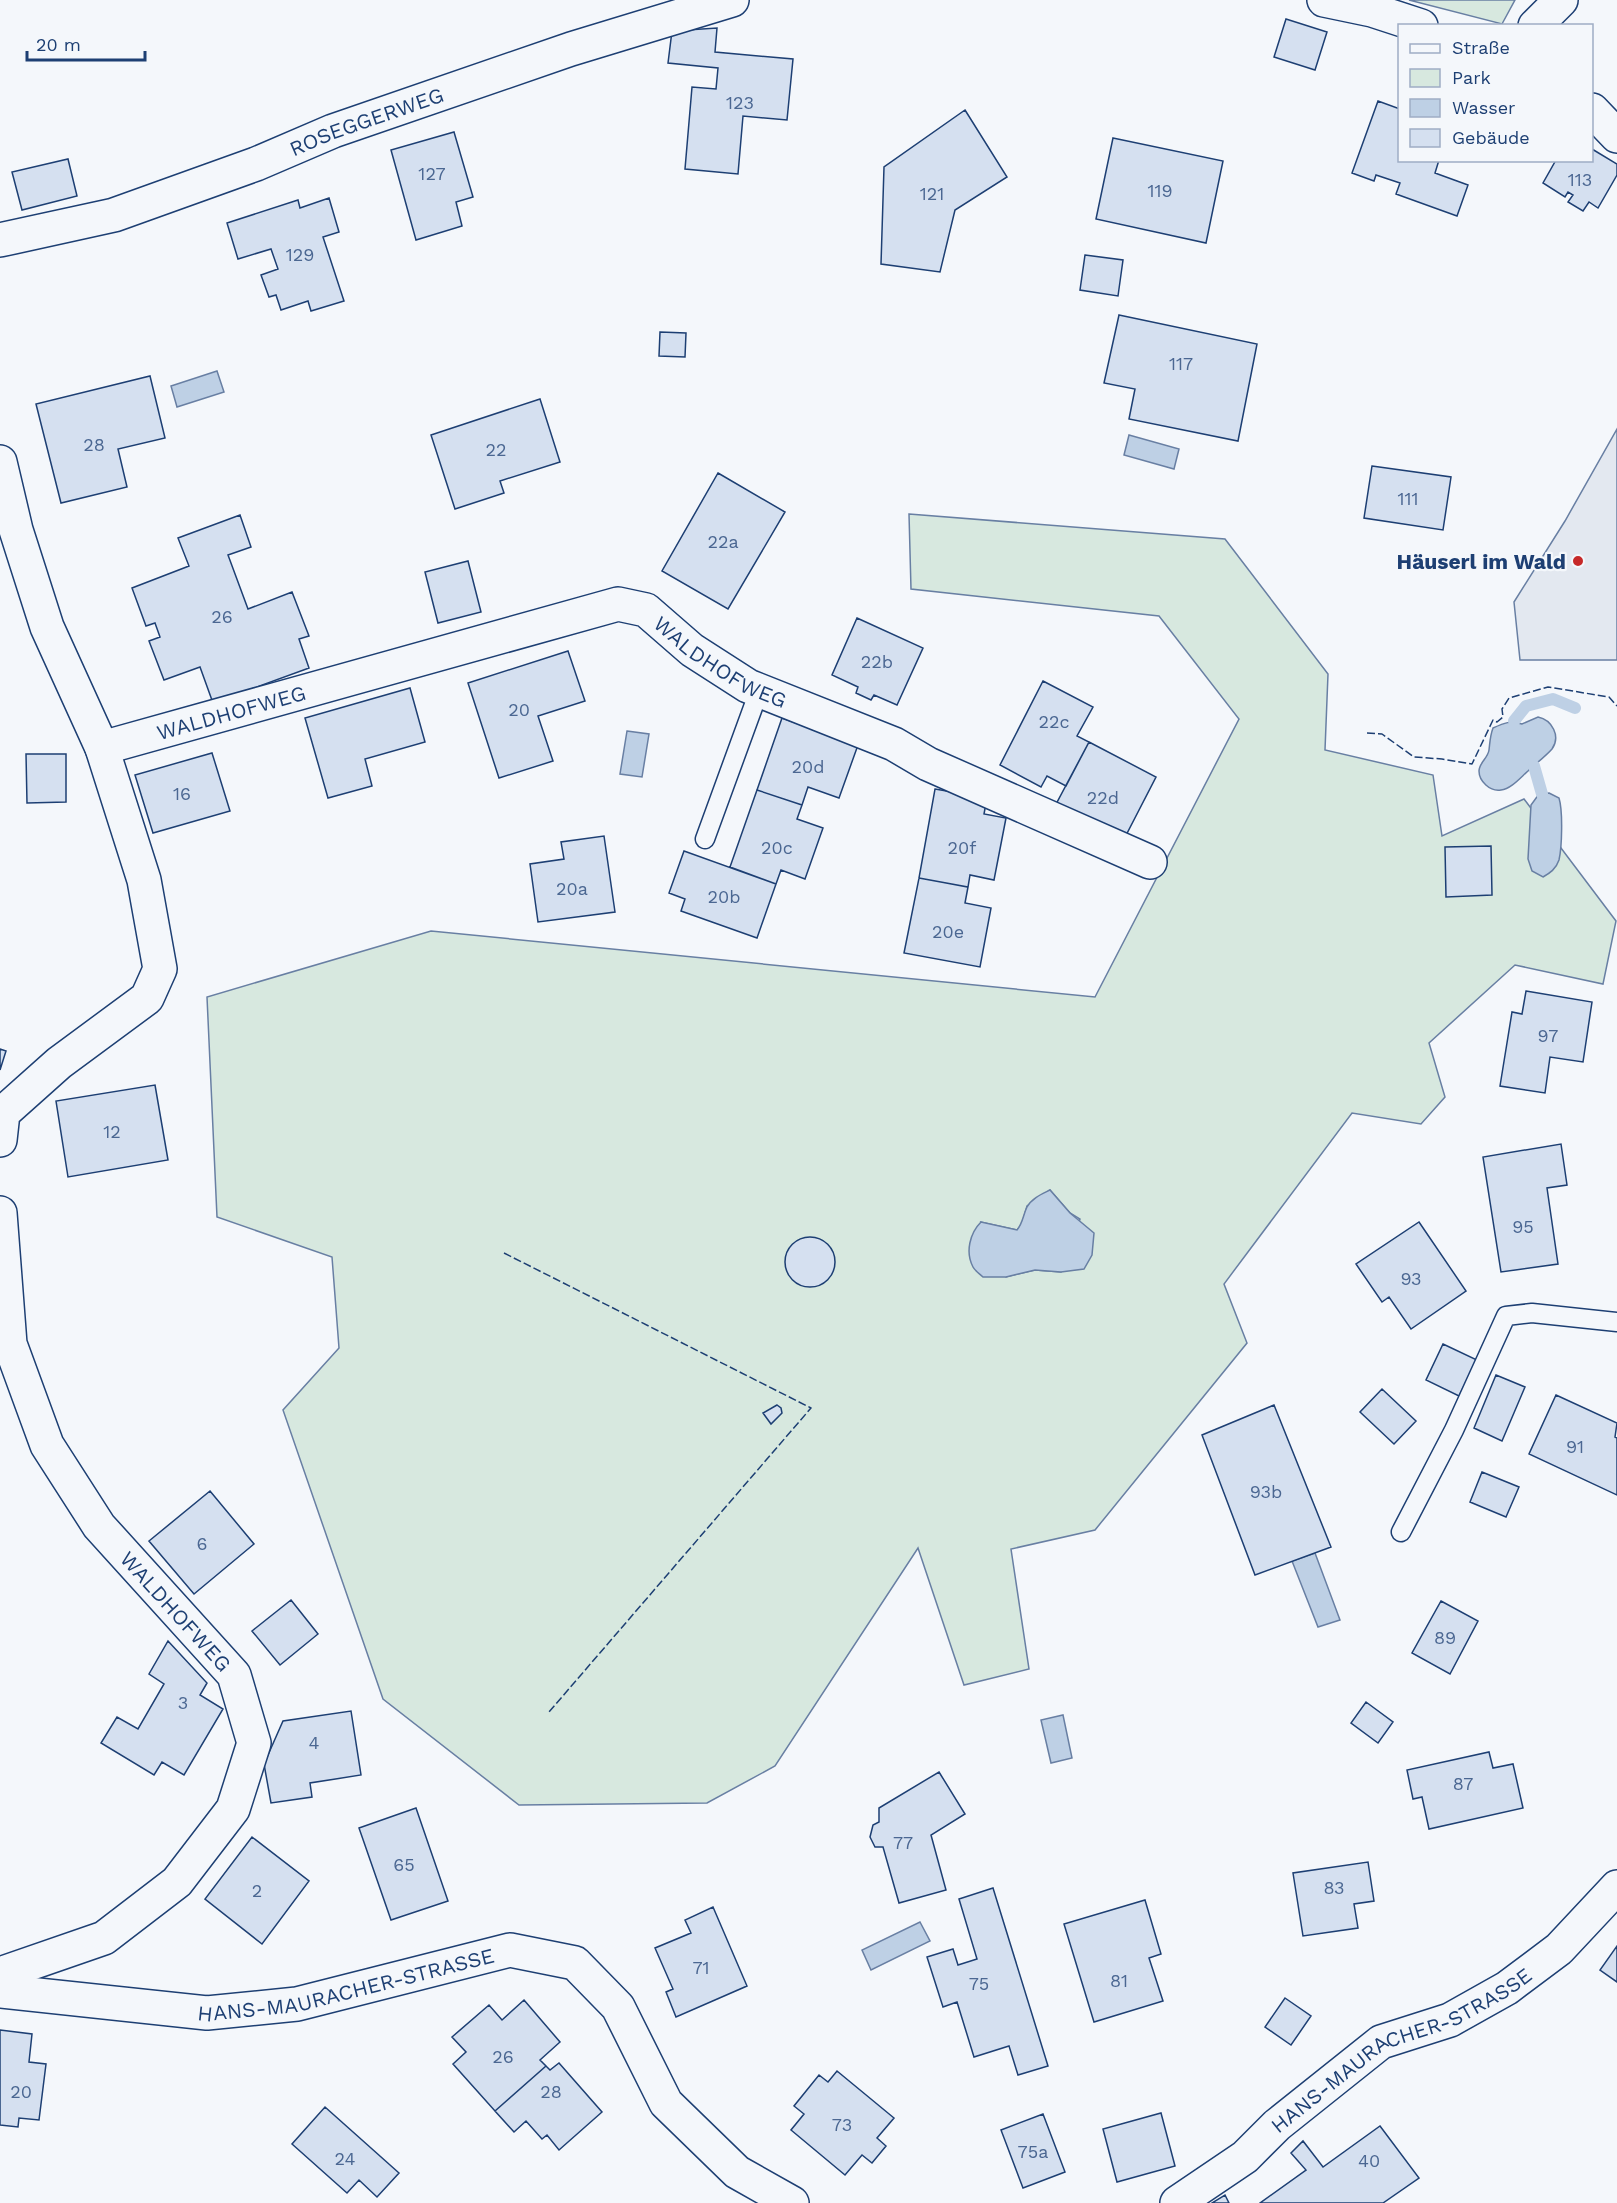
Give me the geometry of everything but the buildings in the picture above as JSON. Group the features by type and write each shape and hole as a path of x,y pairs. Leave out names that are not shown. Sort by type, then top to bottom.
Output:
{"street":[{"name":"ROSEGGERWEG","path":"0,240 114,215 256,164 333,131 571,50 732,0"},
{"path":"1324,0 1372,10 1415,24"},
{"path":"1537,24 1561,0"},
{"path":"1593,111 1617,136"},
{"path":"0,462 16,530 48,627 102,748 144,880 160,969 147,998 59,1063 3,1113 0,1140"},
{"name":"WALDHOFWEG","path":"102,748 618,604 646,610 692,650 748,686 894,744 928,764 1150,862"},
{"name":"WALDHOFWEG","path":"0,1214 10,1344 8,1360 47,1444 99,1526 234,1676 254,1743 233,1809 177,1882 104,1938 0,1974"},
{"name":"HANS-MAURACHER-STRASSE","path":"1177,2203 1245,2157 1278,2125 1381,2042 1450,2020 1508,1988 1559,1949 1617,1887"},
{"name":"HANS-MAURACHER-STRASSE","path":"0,1991 207,2013 297,2004 510,1950 575,1963 618,2007 666,2103 737,2172 792,2203"}],"lane":[{"path":"705,839 759,691"},
{"path":"1401,1532 1454,1430 1506,1316 1532,1313 1617,1322"}],"green space":[{"path":"1409,0 1515,0 1502,24"},
{"path":"909,514 1225,539 1328,674 1325,750 1433,775 1442,836 1524,799 1616,921 1603,984 1515,965 1429,1043 1445,1097 1421,1124 1352,1113 1224,1284 1247,1343 1095,1530 1011,1549 1029,1669 964,1685 918,1548 775,1766 707,1803 519,1805 383,1699 283,1410 339,1348 332,1257 217,1217 207,997 431,931 1095,997 1239,719 1159,616 911,589","holes":["1050,1190 1070,1213 1080,1219 1061,1272 1035,1270 1006,1277 981,1222 1017,1230 1022,1224 1027,1206"]}],"shaded area":[{"name":"Häuserl im Wald","path":"1617,429 1617,660 1520,660 1514,602 1565,521"}],"water":[{"path":"217,371 224,392 177,407 171,386"},
{"path":"1129,435 1179,449 1174,469 1124,455"},
{"path":"1538,717 1547,721 1554,729 1556,739 1552,749 1505,789 1489,788 1481,778 1479,771 1488,753 1493,728 1514,722 1522,724"},
{"path":"627,731 649,734 642,777 620,774"},
{"path":"1549,793 1559,798 1562,820 1561,847 1556,866 1543,877 1532,871 1528,859 1531,805 1539,794"},
{"path":"1050,1190 1070,1213 1094,1233 1092,1255 1084,1269 1061,1272 1035,1270 1006,1277 983,1277 974,1268 969,1255 970,1243 977,1226 981,1222 1017,1230 1029,1204"},
{"path":"1315,1553 1340,1620 1318,1627 1292,1561"},
{"path":"1063,1715 1072,1758 1051,1763 1041,1720"},
{"path":"920,1922 930,1941 871,1970 862,1950"}],"waterway":[{"path":"1514,721 1526,706 1553,699 1575,708"},
{"path":"1534,766 1542,794"}],"fence":[{"path":"1367,733 1382,734 1414,757 1472,764 1493,720 1497,722 1503,717 1502,709 1509,698 1548,687 1609,697 1617,706"},
{"path":"504,1253 811,1408 549,1712"}],"place":[{"name":"Häuserl im Wald","path":"1578,561"}]}
